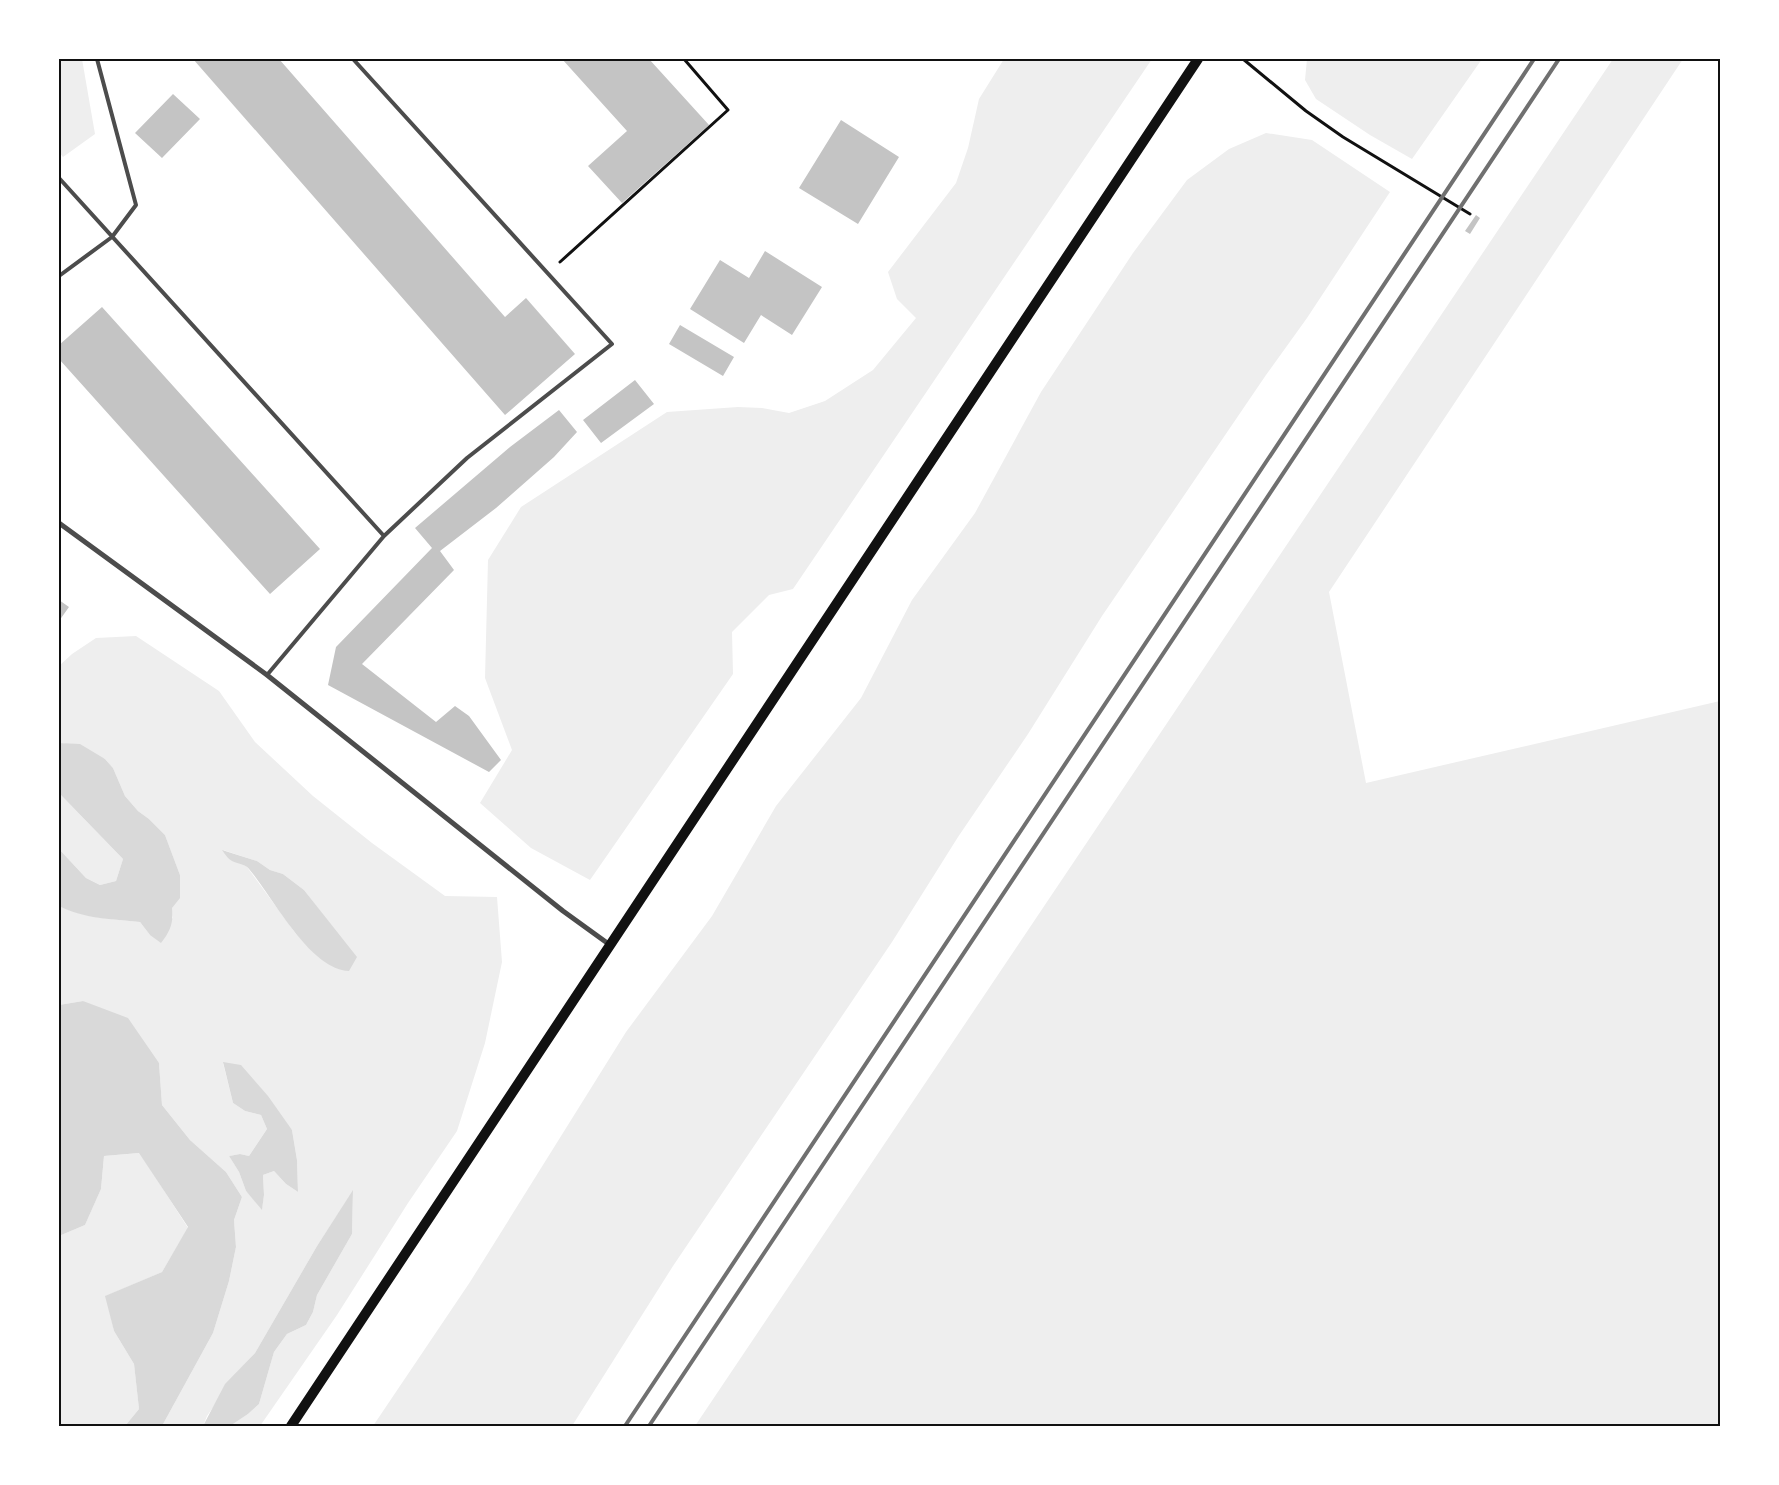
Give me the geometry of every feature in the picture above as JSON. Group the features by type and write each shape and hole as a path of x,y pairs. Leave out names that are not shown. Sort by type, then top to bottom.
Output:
{"main road":[{"path":"290,1426 1198,59"}],"street":[{"path":"59,523 268,675 563,911 611,945"}],"lane":[{"path":"59,276 112,237 136,205 97,59"},
{"path":"268,675 384,536 467,458 612,344 353,59"},
{"path":"59,178 384,536"}],"path":[{"path":"548,273 728,110 684,59"},
{"path":"1242,59 1306,111 1336,132 1470,214"}],"shaded area":[{"path":"59,59 82,59 95,134 63,157 59,152"},
{"path":"1004,59 1152,59 793,589 769,595 732,632 733,674 590,880 531,848 480,803 512,750 485,678 488,560 521,507 667,412 738,407 762,408 789,413 825,401 873,370 916,318 897,299 888,272 956,183 968,148 979,99"},
{"path":"1307,59 1482,59 1412,159 1370,135 1316,99 1305,80"},
{"path":"1613,59 1683,59 1329,592 1366,783 1720,701 1720,1426 695,1426"},
{"path":"1266,133 1312,140 1390,192 1307,318 1102,616 1028,734 958,837 892,942 673,1266 572,1426 373,1426 470,1282 626,1032 712,916 776,806 861,698 912,600 975,513 1041,392 1133,253 1187,180 1229,149"},
{"path":"136,636 219,691 255,742 313,796 372,843 445,896 497,897 502,962 485,1043 457,1131 408,1203 337,1315 260,1426 230,1426 259,1404 274,1352 287,1334 306,1325 313,1312 317,1295 352,1234 353,1191 317,1246 255,1353 238,1371 207,1416 203,1426 162,1426 213,1333 229,1281 236,1247 234,1220 242,1197 226,1172 190,1140 162,1105 159,1063 83,1001 59,1005 59,906 89,916 140,922 150,935 173,918 172,908 180,875 165,835 138,811 125,796 113,768 105,759 59,743 59,666 72,654 96,638","holes":["223,850 257,861 270,870 283,874 304,890 344,942 317,955 296,934 247,867","223,1063 292,1130 297,1160 298,1192 286,1184 274,1171 263,1175 264,1195 262,1209 246,1191 239,1172 229,1156 240,1154 249,1156 267,1129 261,1115 245,1111 233,1103"]},
{"path":"59,743 80,744 105,759 113,768 125,796 138,811 165,835 180,875 180,898 172,908 171,927 161,943 150,935 140,922 88,916 59,906 59,849 86,878 100,885 116,881 123,859 59,793"},
{"path":"59,793 123,859 116,881 100,885 86,878 59,849"},
{"path":"222,850 257,861 270,870 283,874 304,890 357,957 349,971 334,967 320,958 306,945 249,869 231,860"},
{"path":"83,1001 128,1018 159,1063 162,1105 190,1140 226,1172 242,1197 234,1220 236,1247 229,1281 213,1333 162,1426 125,1426 139,1409 134,1364 114,1331 105,1296 162,1272 188,1227 139,1153 104,1156 101,1189 85,1225 59,1236 59,1005"},
{"path":"223,1062 241,1065 268,1096 292,1130 297,1160 298,1192 286,1184 274,1171 263,1175 264,1195 262,1210 246,1191 239,1172 229,1156 240,1154 249,1156 267,1129 261,1115 245,1111 233,1103"},
{"path":"140,1153 188,1228 162,1272 106,1296 114,1331 134,1364 139,1409 125,1426 59,1426 59,1236 85,1225 101,1189 104,1156"},
{"path":"353,1190 352,1234 317,1295 313,1312 306,1325 287,1334 274,1352 259,1404 230,1426 203,1426 225,1384 255,1353 317,1246"}],"building":[{"path":"193,59 279,59 505,317 526,298 575,354 505,415"},
{"path":"562,59 649,59 709,125 622,203 588,166 627,131"},
{"path":"173,94 200,119 162,158 135,133"},
{"path":"841,120 899,157 858,224 799,188"},
{"path":"1476,215 1480,218 1470,234 1465,231"},
{"path":"765,251 822,287 792,335 761,315 744,343 690,309 720,260 749,278"},
{"path":"102,307 320,549 270,594 59,359 59,345"},
{"path":"680,325 734,357 723,376 669,344"},
{"path":"635,380 654,404 601,443 583,420"},
{"path":"559,410 577,432 554,457 496,508 440,551 454,570 362,664 436,722 455,706 469,716 501,760 489,772 328,685 336,647 432,548 415,528 510,447"},
{"path":"59,600 69,607 59,621"}],"railway":[{"path":"625,1426 1534,59"},
{"path":"649,1426 1559,59"}]}
